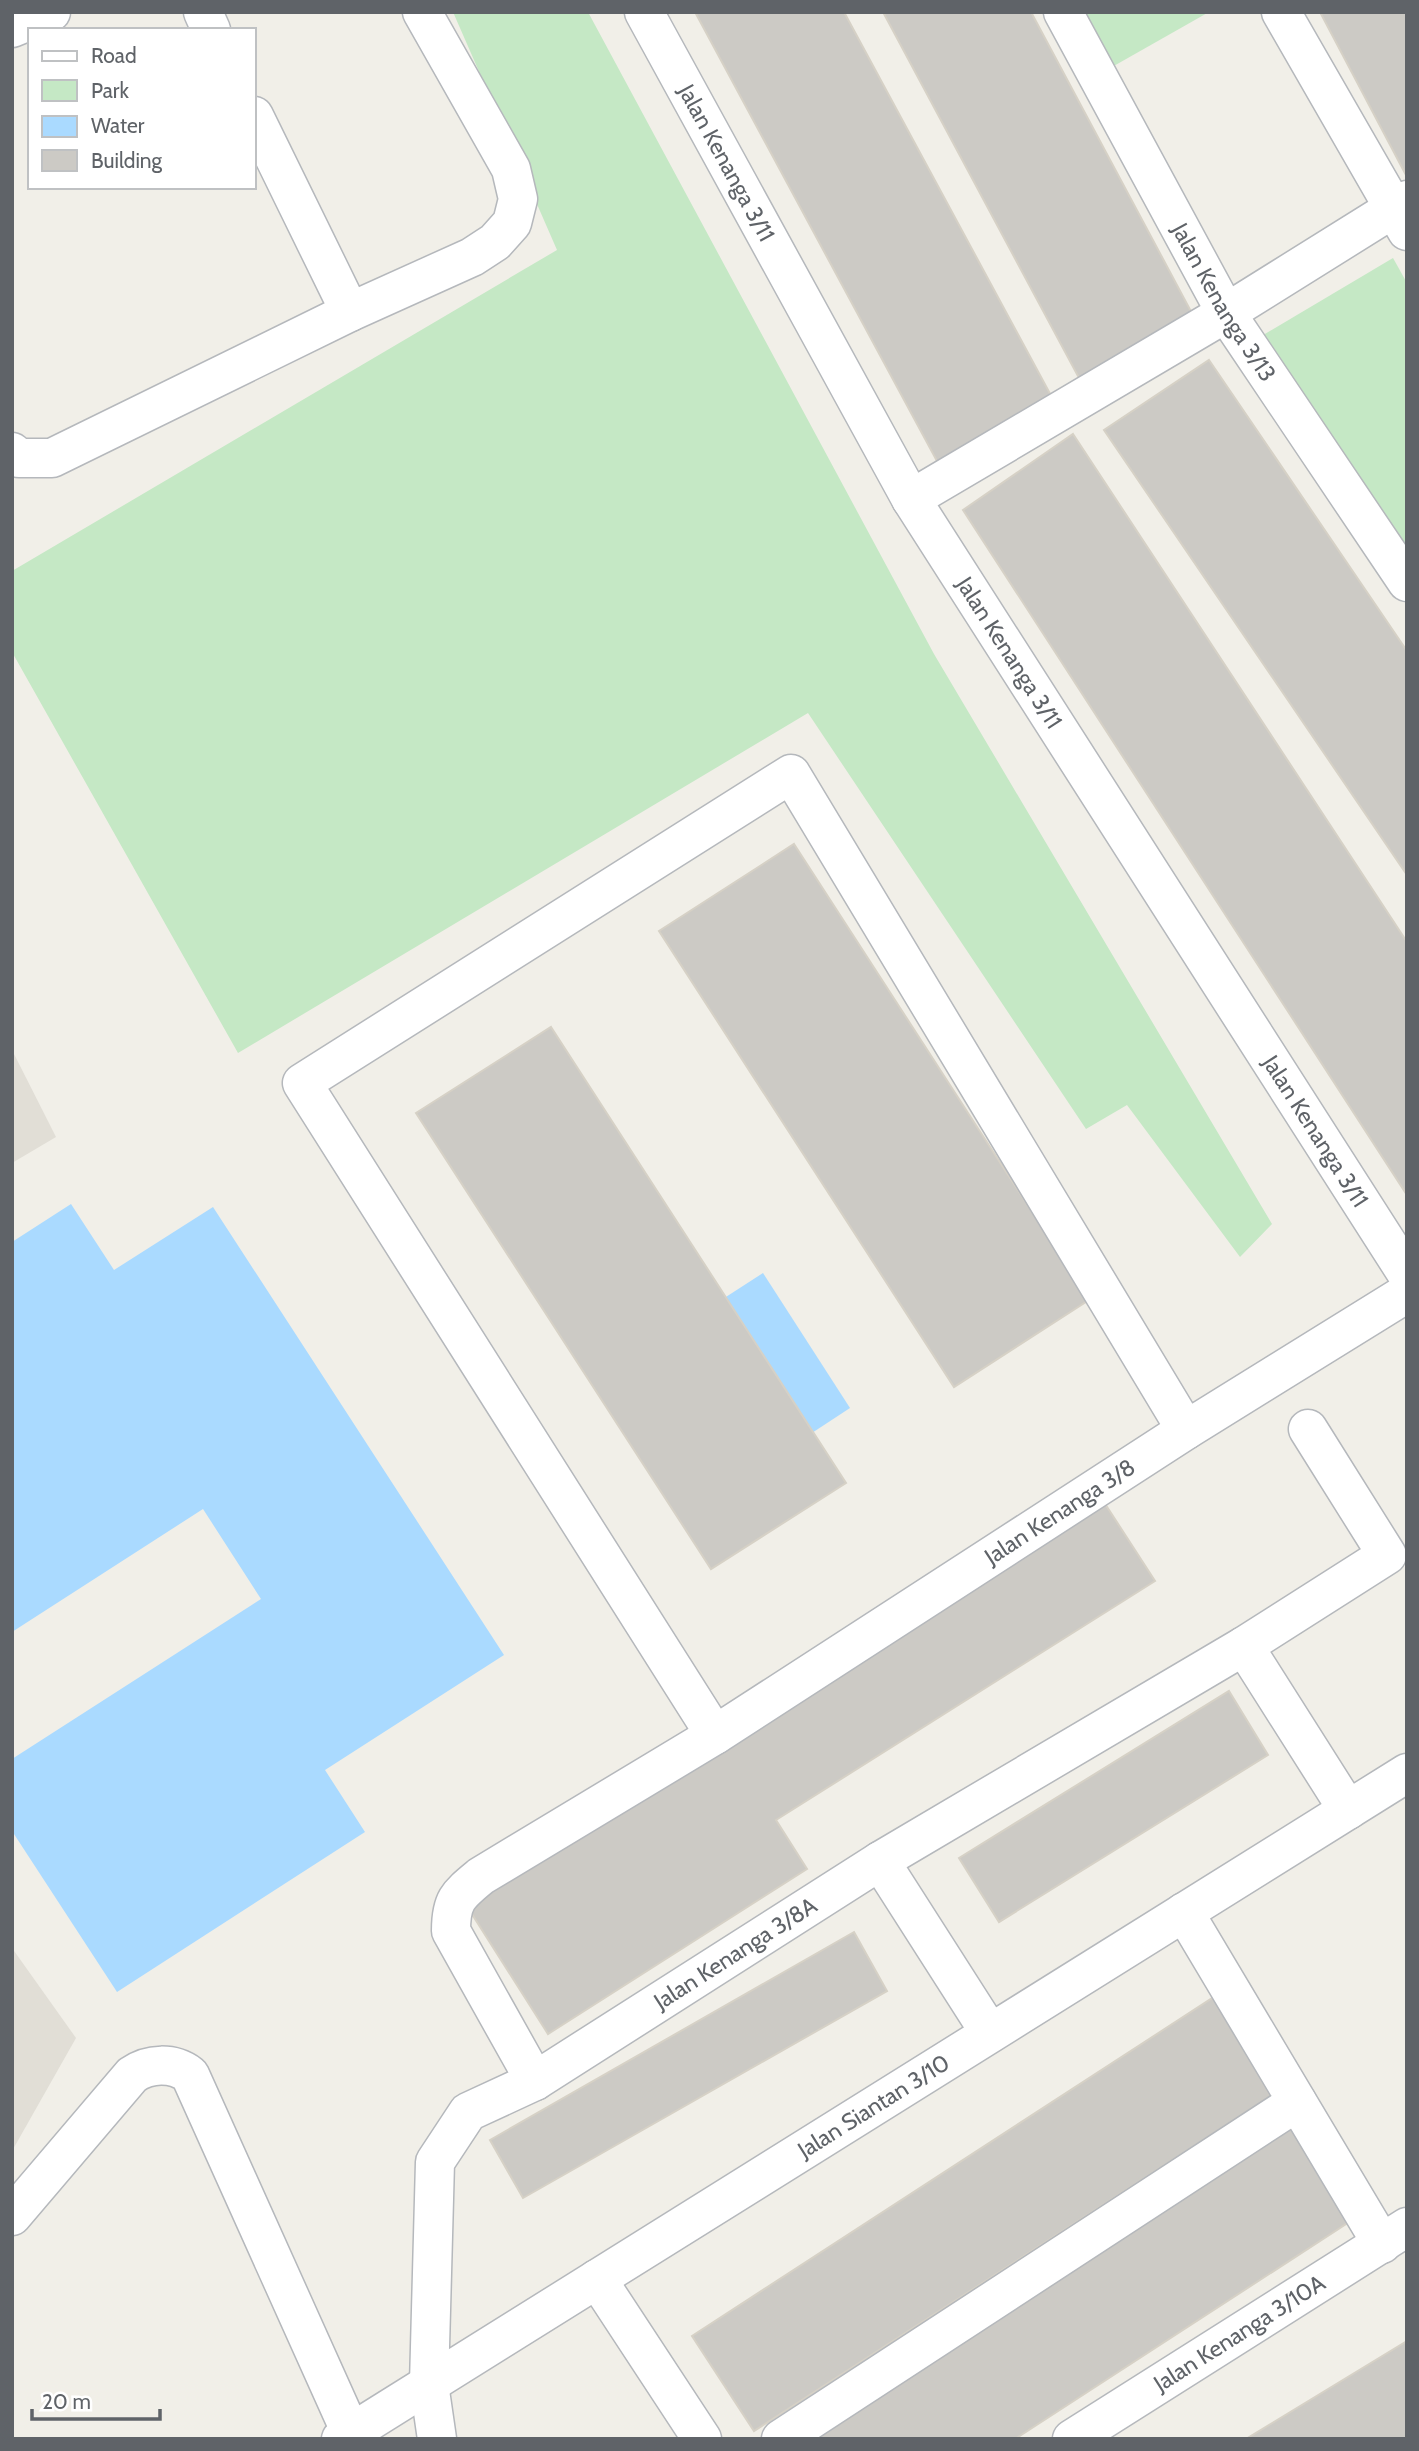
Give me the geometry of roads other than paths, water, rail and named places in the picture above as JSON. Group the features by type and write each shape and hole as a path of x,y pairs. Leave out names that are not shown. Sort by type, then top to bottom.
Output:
{"street":[{"path":"12,28 51,12"},
{"path":"202,12 210,28"},
{"path":"12,452 19,458 52,458 350,312 472,257 495,242 512,223 518,199 511,169 422,12"},
{"name":"Jalan Kenanga 3/11","path":"644,12 911,499 1407,1274"},
{"name":"Jalan Kenanga 3/13","path":"1063,12 1226,313 1407,582"},
{"path":"911,499 1226,313 1402,213 1281,12"},
{"path":"256,120 350,312"},
{"path":"715,1735 302,1083 791,774 1186,1430"},
{"name":"Jalan Kenanga 3/8","path":"535,2081 452,1931 451,1910 458,1895 481,1876 715,1735 1186,1430 1407,1293"},
{"name":"Jalan Kenanga 3/8A","path":"437,2439 429,2384 435,2162 468,2112 535,2081 880,1860 1244,1646 1387,1555 1307,1430"},
{"path":"1244,1646 1348,1810"},
{"name":"Jalan Siantan 3/10","path":"346,2436 1407,1773"},
{"path":"880,1860 990,2034"},
{"path":"1184,1912 1297,2102 1394,2236"},
{"path":"12,2216 132,2075 144,2067 180,2068 190,2076 346,2436"},
{"path":"781,2439 1297,2102"},
{"name":"Jalan Kenanga 3/10A","path":"1076,2438 1394,2236"},
{"path":"597,2279 702,2439"}],"water":[{"path":"71,1204 114,1270 213,1207 504,1655 325,1770 365,1832 117,1992 12,1831 12,1759 261,1599 203,1509 12,1632 12,1242"},
{"path":"763,1273 850,1408 786,1450 698,1315"}]}
